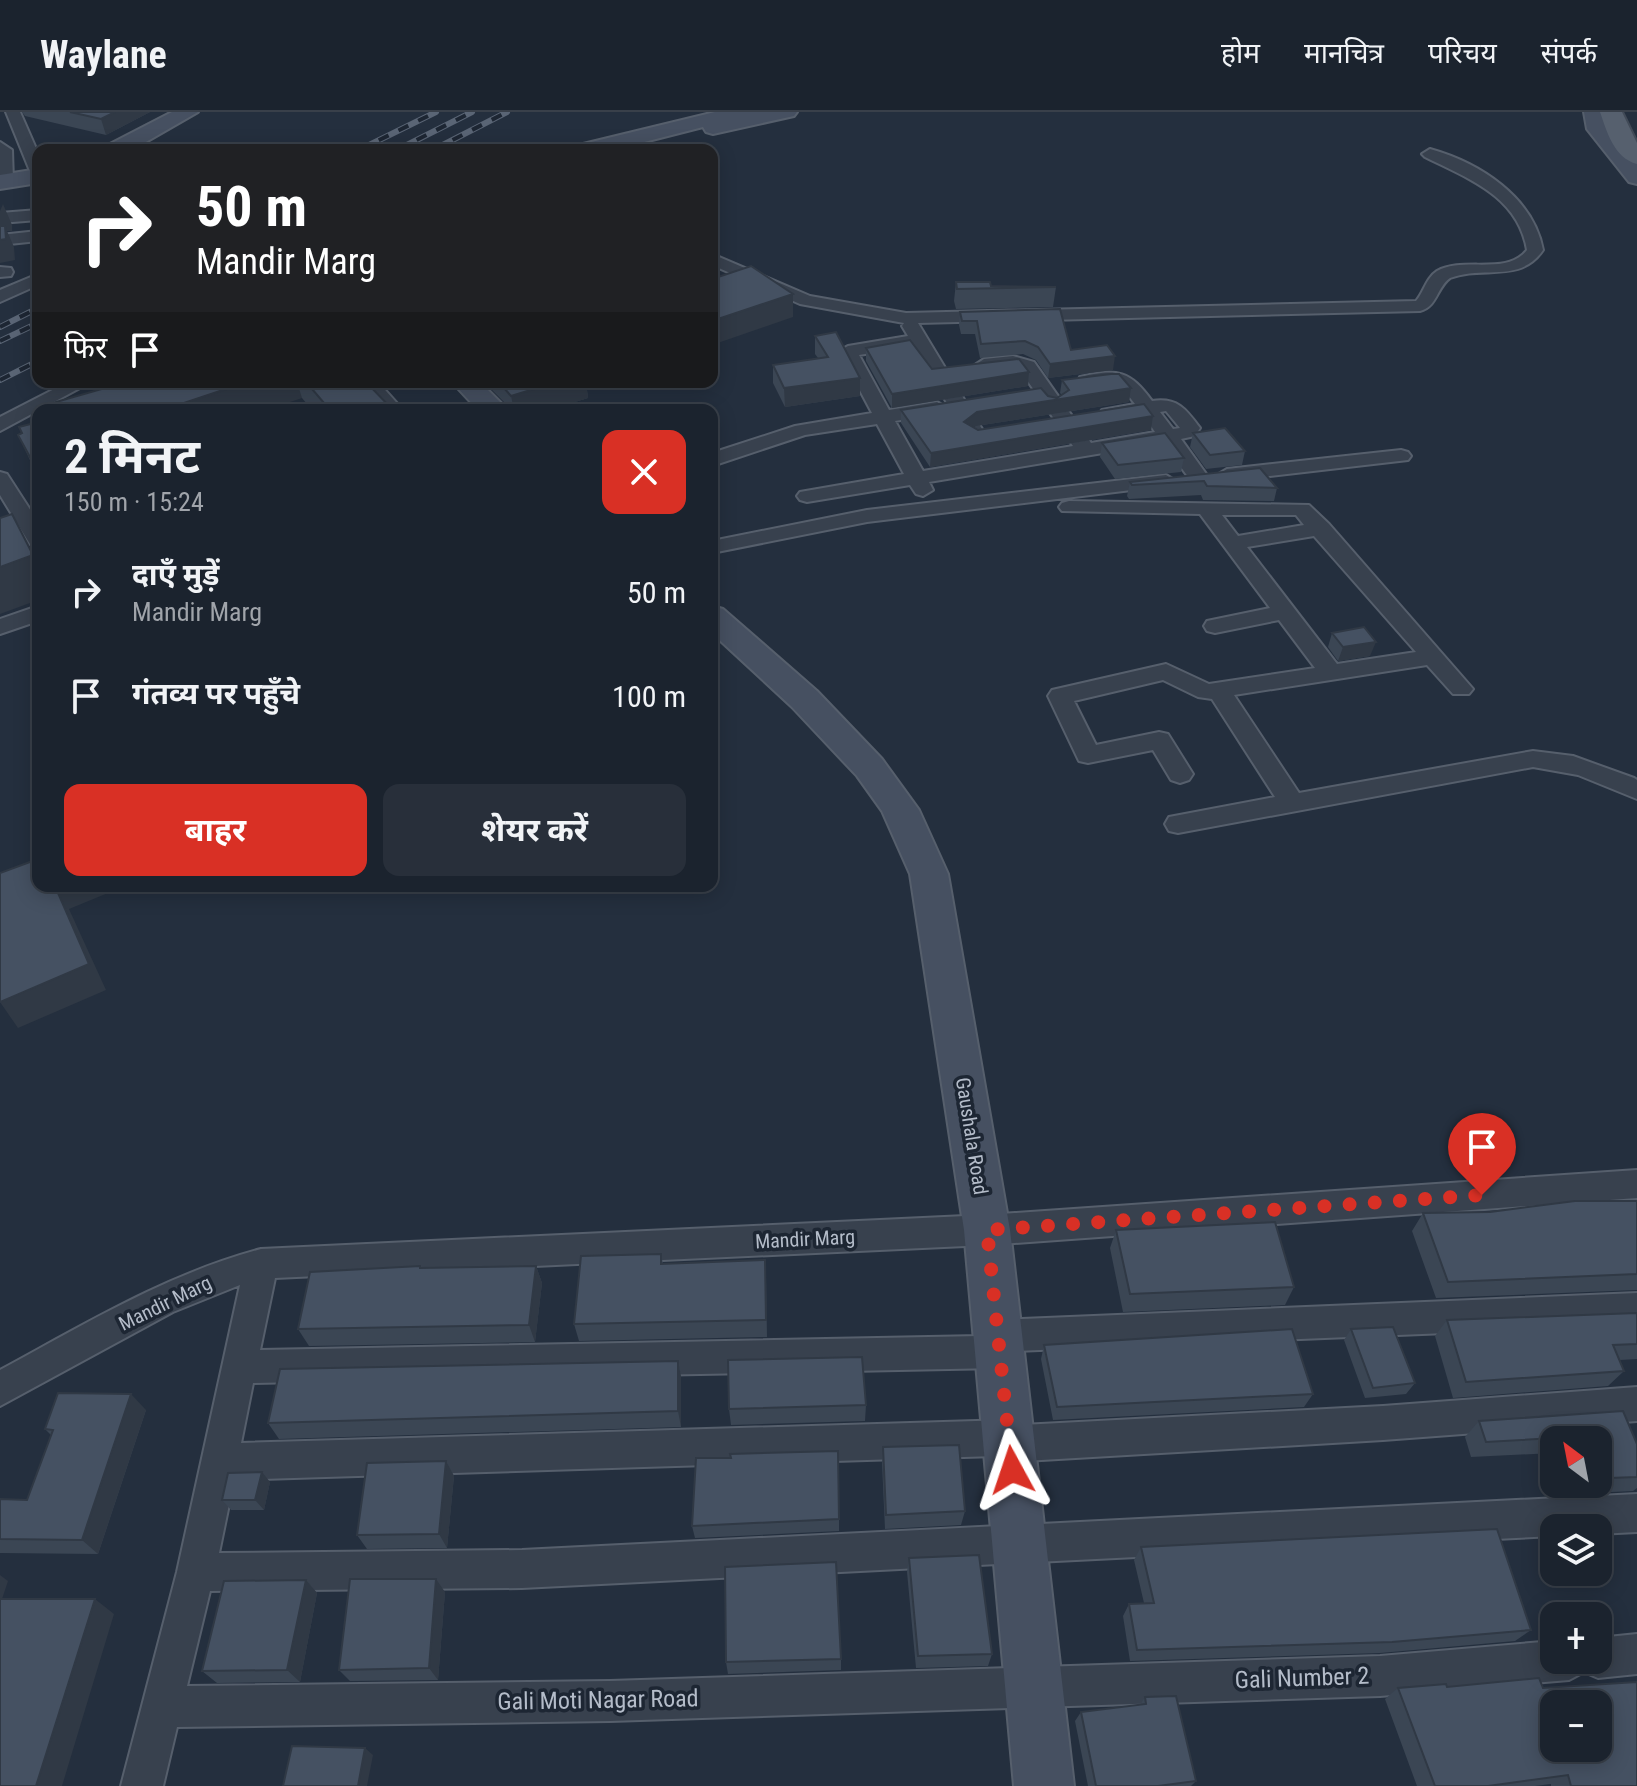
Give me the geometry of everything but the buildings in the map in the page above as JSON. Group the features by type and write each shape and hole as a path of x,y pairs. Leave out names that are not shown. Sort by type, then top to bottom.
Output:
{"main road":[{"path":"1611,112 1621,140 1637,157"},
{"path":"1628,112 1637,137"}],"street":[{"path":"127,144 188,112"},
{"path":"153,144 212,112"},
{"path":"614,144 740,112"},
{"path":"646,137 704,130 787,112"},
{"path":"1594,112 1597,129 1637,177"},
{"path":"17,113 32,156"},
{"path":"0,146 5,150 2,177"},
{"path":"718,262 806,300 906,318 1420,306 1427,300 1432,284 1445,274 1514,266 1530,260 1535,250 1525,215 1516,206 1497,189 1430,154"},
{"path":"2,177 32,174"},
{"path":"2,177 32,183"},
{"path":"0,218 32,215"},
{"path":"0,240 32,237"},
{"path":"0,297 32,282"},
{"path":"906,318 920,340 953,368 965,404 984,434 994,464"},
{"path":"920,340 848,351 934,508"},
{"path":"953,368 1022,363 1027,366 1044,390 1082,419 1097,469"},
{"path":"1016,396 1117,378 1130,384 1148,407"},
{"path":"40,404 71,388"},
{"path":"373,388 388,404"},
{"path":"471,388 488,404"},
{"path":"718,458 781,435 965,404"},
{"path":"956,506 1097,469 1168,436 1188,432 1190,428 1173,407 1148,407 1038,426"},
{"path":"0,425 32,408"},
{"path":"0,440 25,433"},
{"path":"1168,436 1199,478"},
{"path":"807,496 994,464 1199,478 1401,456"},
{"path":"0,478 32,529"},
{"path":"718,546 833,521 956,506 1302,509 1322,528 1461,689"},
{"path":"1206,508 1332,674"},
{"path":"1232,543 1322,528"},
{"path":"1215,626 1284,612"},
{"path":"0,627 32,615"},
{"name":"Gaushala Road","path":"718,622 859,755 888,791 912,832 929,874 987,1230 1044,1786"},
{"path":"1180,774 1159,740 1088,755 1060,696 1166,672 1206,692 1434,657"},
{"path":"1219,691 1292,803"},
{"path":"1178,824 1533,759 1592,770 1637,790"},
{"name":"Mandir Marg","path":"0,1389 163,1301 230,1272 261,1264 987,1230 1637,1184"},
{"path":"142,1786 196,1572 261,1264"},
{"path":"239,1367 998,1344 1637,1309"},
{"path":"219,1462 1009,1441 1383,1423 1637,1404"},
{"path":"196,1572 522,1569 1637,1513"},
{"path":"1612,1657 1637,1654"},
{"name":"Gali Number 2","path":"1034,1686 1380,1676 1540,1662"},
{"name":"Gali Moti Nagar Road","path":"162,1707 610,1701 1034,1686"}],"railway":[{"path":"371,144 436,112"},
{"path":"409,144 472,112"},
{"path":"445,144 507,112"},
{"path":"0,327 32,311"},
{"path":"0,341 32,326"},
{"path":"0,380 32,364"}],"route":[{"path":"1012,1470 987,1230 1482,1195"}]}
